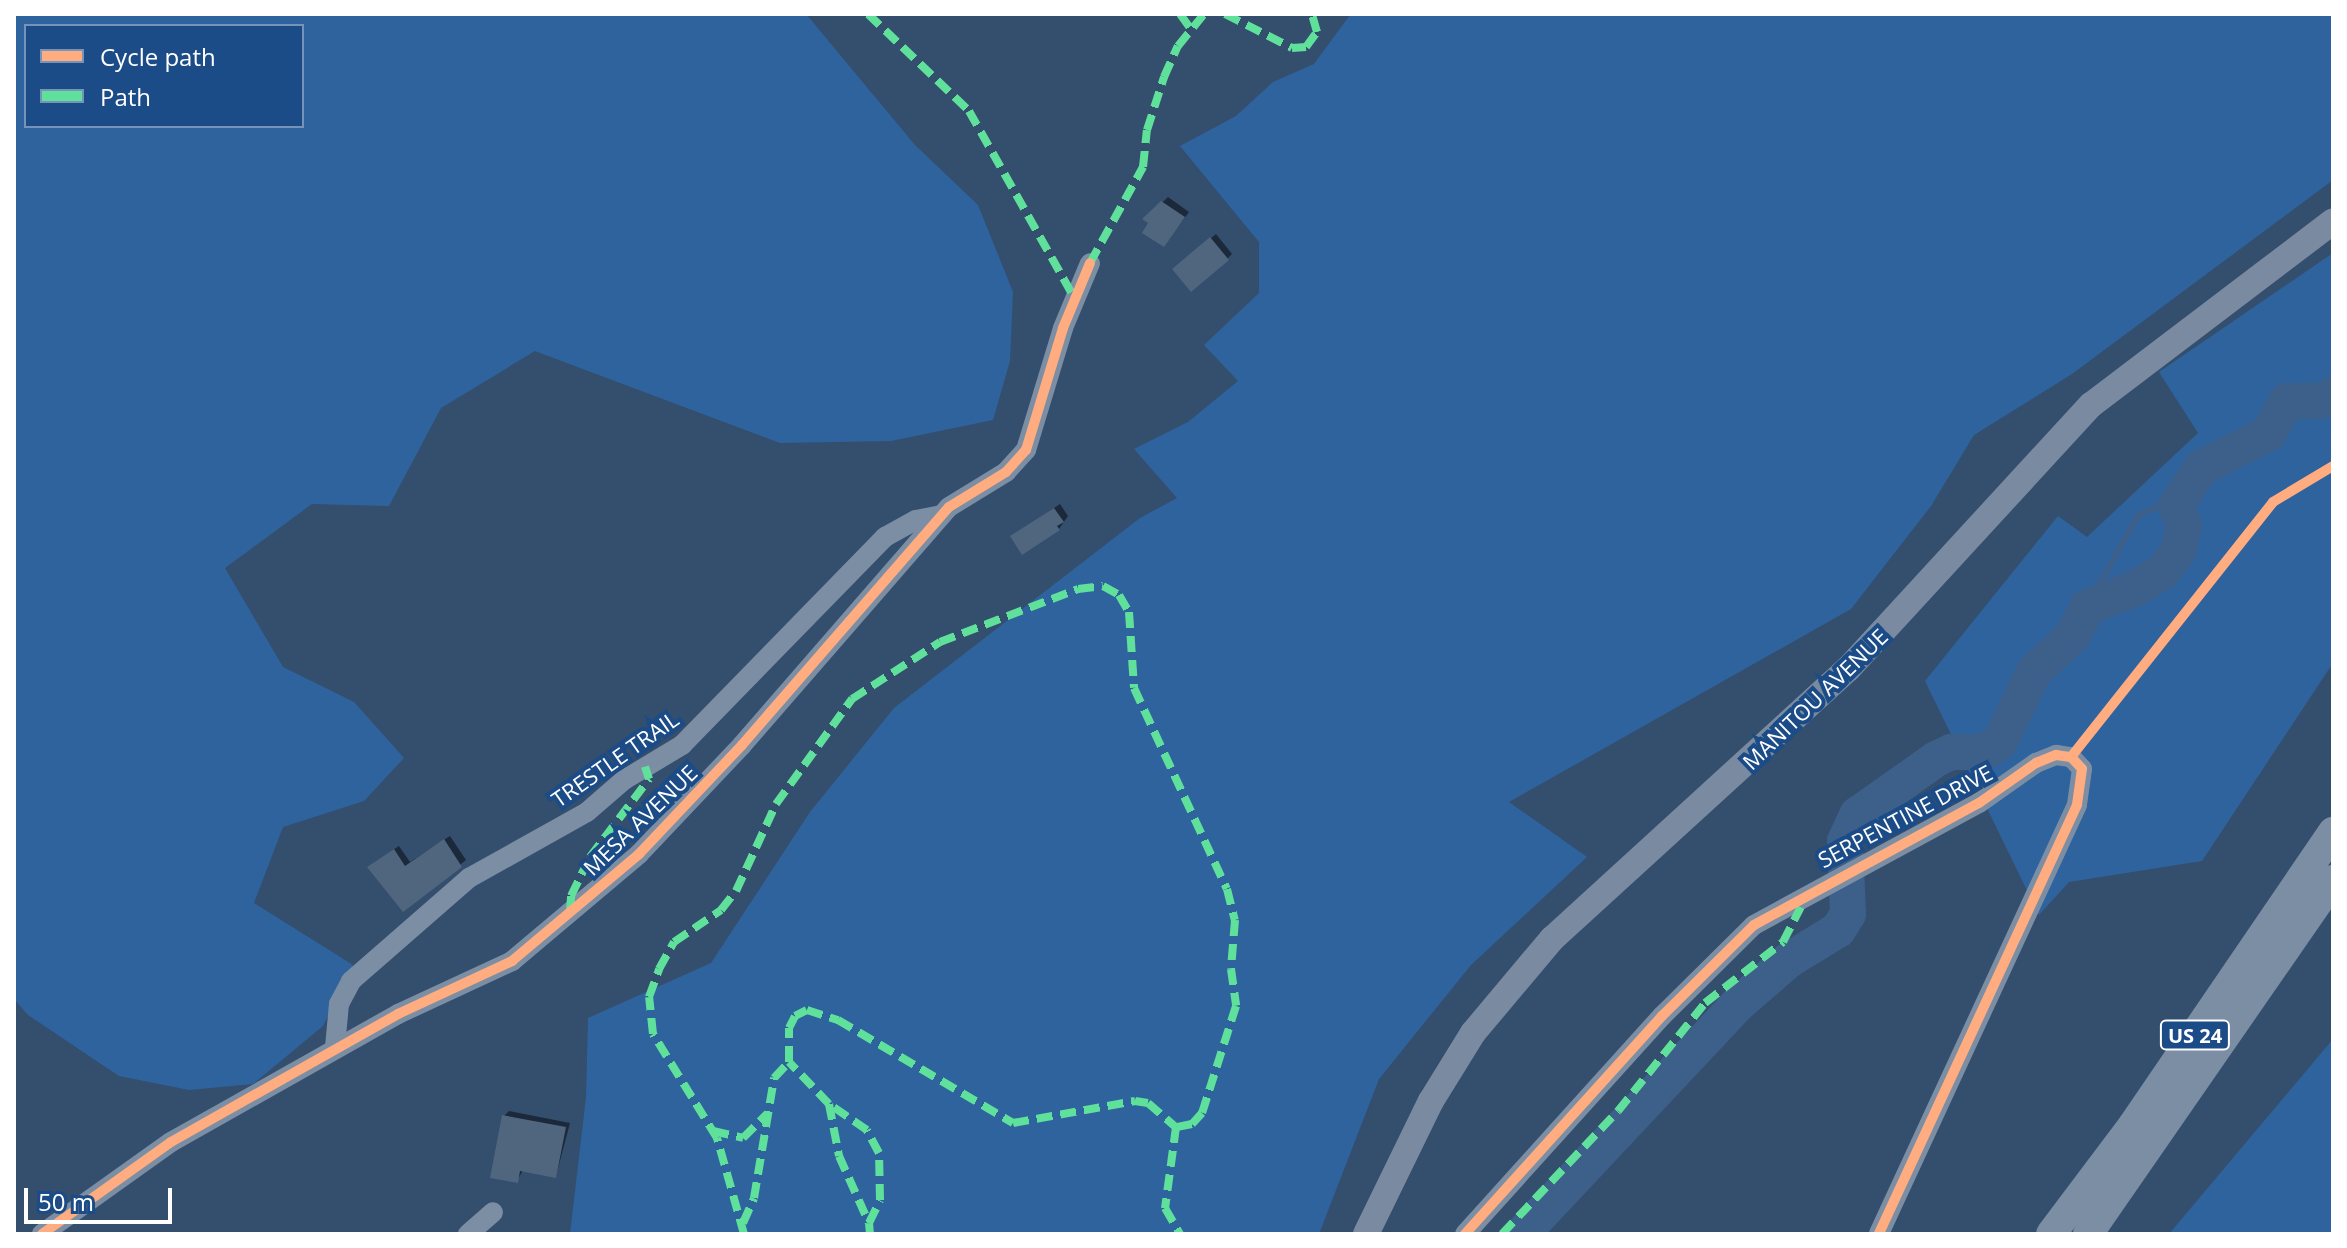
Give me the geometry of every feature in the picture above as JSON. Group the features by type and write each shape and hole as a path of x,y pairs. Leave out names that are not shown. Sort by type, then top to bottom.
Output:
{"highway":[{"name":"US 24","path":"2051,1234 2133,1125 2333,832"},
{"name":"US 24","path":"2088,1234 2333,880"}],"main road":[{"name":"MANITOU AVENUE","path":"1366,1234 1425,1114 1473,1033 1552,939 1848,669 2091,405 2333,221"}],"street":[{"name":"MESA AVENUE","path":"42,1234 171,1142 335,1047 512,961 639,854 742,745 942,515 1006,472 1026,450 1063,328 1090,263"},
{"name":"TRESTLE TRAIL","path":"335,1047 339,1004 351,981 469,878 587,812 624,780 682,745 885,537 916,520 942,515"},
{"name":"SERPENTINE DRIVE","path":"1465,1234 1716,961 1754,925 1802,894 1979,803 2036,763 2056,755 2071,757 2082,769 2077,805 1879,1234"},
{"path":"468,1234 493,1212"}],"shaded area":[{"path":"14,14 806,14 915,145 978,205 1013,292 1010,361 993,420 891,441 780,443 535,351 441,408 389,506 312,504 225,568 283,667 354,702 404,758 364,801 283,827 254,903 353,965 323,1026 253,1084 189,1090 119,1076 28,1015 14,999"},
{"path":"1336,14 2333,14 2333,180 2072,374 1974,435 1931,506 1851,609 1509,802 1587,857 1471,965 1379,1079 1319,1234 570,1234 586,1097 588,1018 711,963 810,812 894,708 1140,518 1177,498 1134,449 1188,422 1238,381 1204,345 1259,293 1259,242 1180,146 1236,116 1273,82 1314,64 1350,15"},
{"path":"2333,253 2333,663 2202,861 2069,882 2039,915 1925,681 2058,516 2087,537 2198,433 2159,372"},
{"path":"2333,1039 2333,1234 2169,1234"}],"building":[{"path":"1161,201 1185,217 1164,247 1142,233 1148,223 1142,219"},
{"path":"1210,237 1229,260 1191,292 1172,269"},
{"path":"1054,508 1064,522 1057,526 1060,530 1022,555 1010,536"},
{"path":"444,839 462,867 403,912 367,867 394,849 405,866"},
{"path":"502,1115 566,1127 556,1178 520,1171 518,1183 490,1178"}],"waterway":[{"path":"1522,1234 1738,1004 1789,960 1838,930 1848,914 1845,841 1857,815 1936,759 1951,752 1984,752 2000,742 2033,673 2073,635 2087,607 2134,589 2162,572 2178,552 2184,526 2176,506 2201,468 2269,433 2287,401 2320,401 2333,395"},
{"path":"2087,607 2138,515 2159,506 2176,506"}],"marked path":[{"path":"868,14 969,111 1075,299"},
{"path":"1180,14 1193,32"},
{"path":"1090,263 1143,167 1147,130 1164,77 1178,46 1204,14"},
{"path":"1225,14 1292,48 1306,47 1317,32 1312,14"},
{"path":"744,1234 717,1138 653,1034 649,997 659,969 674,942 721,910 736,891 776,804 852,699 940,642 1078,589 1103,586 1119,595 1129,612 1134,688 1227,889 1235,920 1231,969 1236,1006 1202,1113 1192,1124 1176,1127"},
{"path":"570,912 571,896 590,857 649,779 645,767"},
{"path":"1502,1234 1618,1111 1705,1003 1783,942 1801,907"},
{"path":"870,1234 869,1223 880,1200 879,1153 867,1130 829,1104 789,1062 789,1028 795,1016 807,1010 838,1020 1013,1123 1135,1101 1148,1103 1176,1127"},
{"path":"743,1223 754,1198 774,1078 789,1062"},
{"path":"829,1104 839,1156 869,1223"},
{"path":"713,1131 743,1138 768,1113"},
{"path":"1176,1127 1165,1208 1180,1234"}],"cycle path":[{"path":"42,1234 171,1142 398,1014 512,961 639,854 742,745 949,507 1006,472 1026,450 1063,328 1090,263"},
{"path":"2071,757 2273,502 2333,466"},
{"path":"1465,1234 1662,1016 1754,925 1979,803 2036,763 2056,755 2071,757 2082,769 2077,805 1879,1234"}]}
